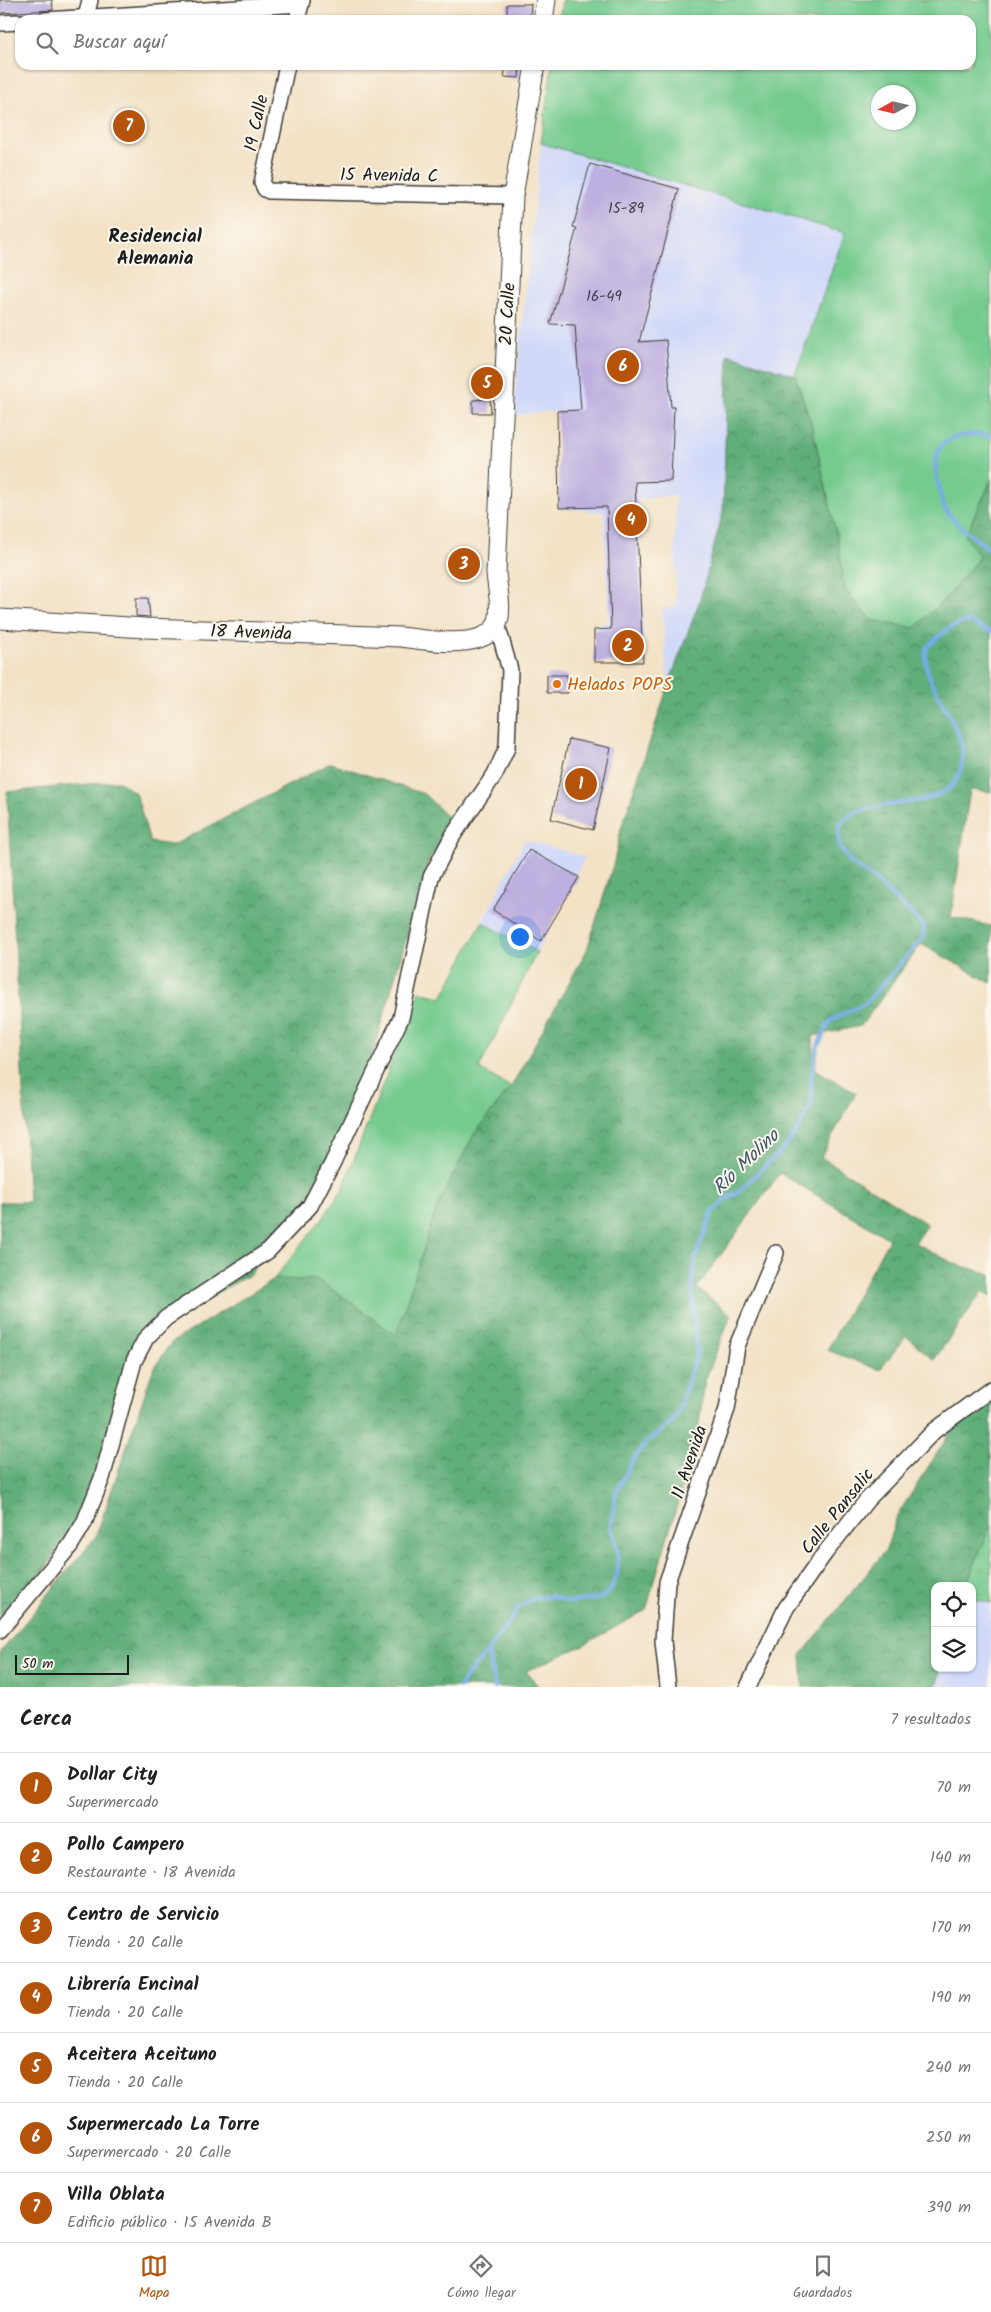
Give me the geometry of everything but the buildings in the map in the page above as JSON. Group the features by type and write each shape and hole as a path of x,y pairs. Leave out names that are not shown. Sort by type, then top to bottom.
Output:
{"street":[{"path":"86,15 90,0"},
{"path":"544,15 546,0"},
{"path":"115,15 301,2 298,15"},
{"path":"0,23 15,22"},
{"name":"19 Calle","path":"265,189 262,183 287,70"},
{"name":"20 Calle","path":"497,624 499,610 496,573 513,196 534,70"},
{"name":"15 Avenida C","path":"265,189 277,192 513,196"},
{"name":"18 Avenida","path":"0,619 144,628 401,638 443,642 476,639 497,624"},
{"path":"0,1630 70,1546 84,1523 102,1478 134,1361 146,1338 166,1318 268,1251 310,1206 332,1164 401,1018 431,878 452,837 495,774 507,748 510,670 497,624"},
{"name":"11 Avenida","path":"668,1687 663,1640 667,1582 727,1409 737,1346 776,1253"},
{"name":"Calle Pansalic","path":"748,1687 786,1608 825,1553 861,1508 934,1431 991,1389"}],"shaded area":[{"path":"541,143 845,233 795,375 728,355 723,512 700,600 668,686 662,609 676,607 675,495 639,499 644,657 597,658 597,624 609,623 604,512 560,508 558,411 513,415"},
{"path":"525,840 585,857 537,952 482,922"},
{"path":"976,1599 991,1603 991,1687 936,1687 940,1672 976,1672"}],"green space":[{"path":"562,0 991,0 991,481 965,536 980,556 950,594 915,628 870,620 845,590 838,542 812,426 795,375 845,233 541,143 551,70 976,70 976,15 560,15"},
{"path":"728,354 795,375 812,426 838,542 845,590 870,620 915,628 949,594 980,557 965,536 991,481 991,792 970,790 951,917 991,926 991,983 921,944 861,1026 813,1036 813,1068 856,1093 821,1157 927,1224 915,1243 955,1264 991,1274 991,1297 983,1291 934,1360 906,1336 880,1370 827,1350 889,1239 780,1173 697,1288 731,1315 705,1381 697,1438 646,1610 582,1646 526,1671 539,1687 0,1687 0,1653 96,1536 153,1370 171,1343 274,1279 318,1280 396,1336 437,1207 473,1136 511,1087 587,950 614,862 621,829 668,686 700,600 723,512"},
{"path":"331,763 424,794 453,822 429,860 354,1118 306,1212 248,1276 166,1320 131,1359 83,1510 30,1593 0,1626 0,1202 29,1202 7,792 118,781 136,793 150,842 173,845"},
{"path":"482,922 537,952 479,1069 511,1087 473,1136 437,1207 396,1337 354,1304 274,1279 322,1219 342,1190 419,991 442,998"},
{"path":"991,1402 991,1524 968,1582 931,1582 931,1672 940,1672 936,1687 803,1687 801,1655 886,1550 897,1516 955,1425"},
{"path":"991,1524 991,1603 976,1599 976,1582 968,1582"}],"waterway":[{"name":"Río Molino","path":"991,436 976,434 951,439 939,449 935,465 945,509 961,526 991,550"},
{"name":"Río Molino","path":"460,1687 466,1676 488,1651 520,1606 535,1598 551,1596 568,1602 590,1600 603,1597 611,1589 617,1574 618,1556 611,1528 616,1493 633,1459 647,1442 672,1422 679,1410 697,1353 692,1287 696,1256 712,1213 727,1198 738,1192 785,1147 797,1131 810,1108 812,1097 811,1081 817,1048 828,1024 833,1019 865,1004 924,937 924,926 874,879 851,863 839,846 839,826 847,817 858,811 934,796 947,791 955,782 962,767 963,752 953,722 930,678 926,664 926,648 960,623 973,623 984,630 991,631"},
{"path":"488,1651 495,1687"}],"place":[{"name":"Villa Oblata","path":"129,126"},
{"name":"Supermercado La Torre","path":"623,366"},
{"name":"Aceitera Aceituno","path":"487,383"},
{"name":"Librería Encinal","path":"631,520"},
{"name":"Centro de Servicio","path":"464,564"},
{"name":"Pollo Campero","path":"628,646"},
{"name":"Helados POPS","path":"557,684"},
{"name":"Dollar City","path":"581,784"}],"district":[{"name":"Residencial Alemania","path":"155,246"}]}
